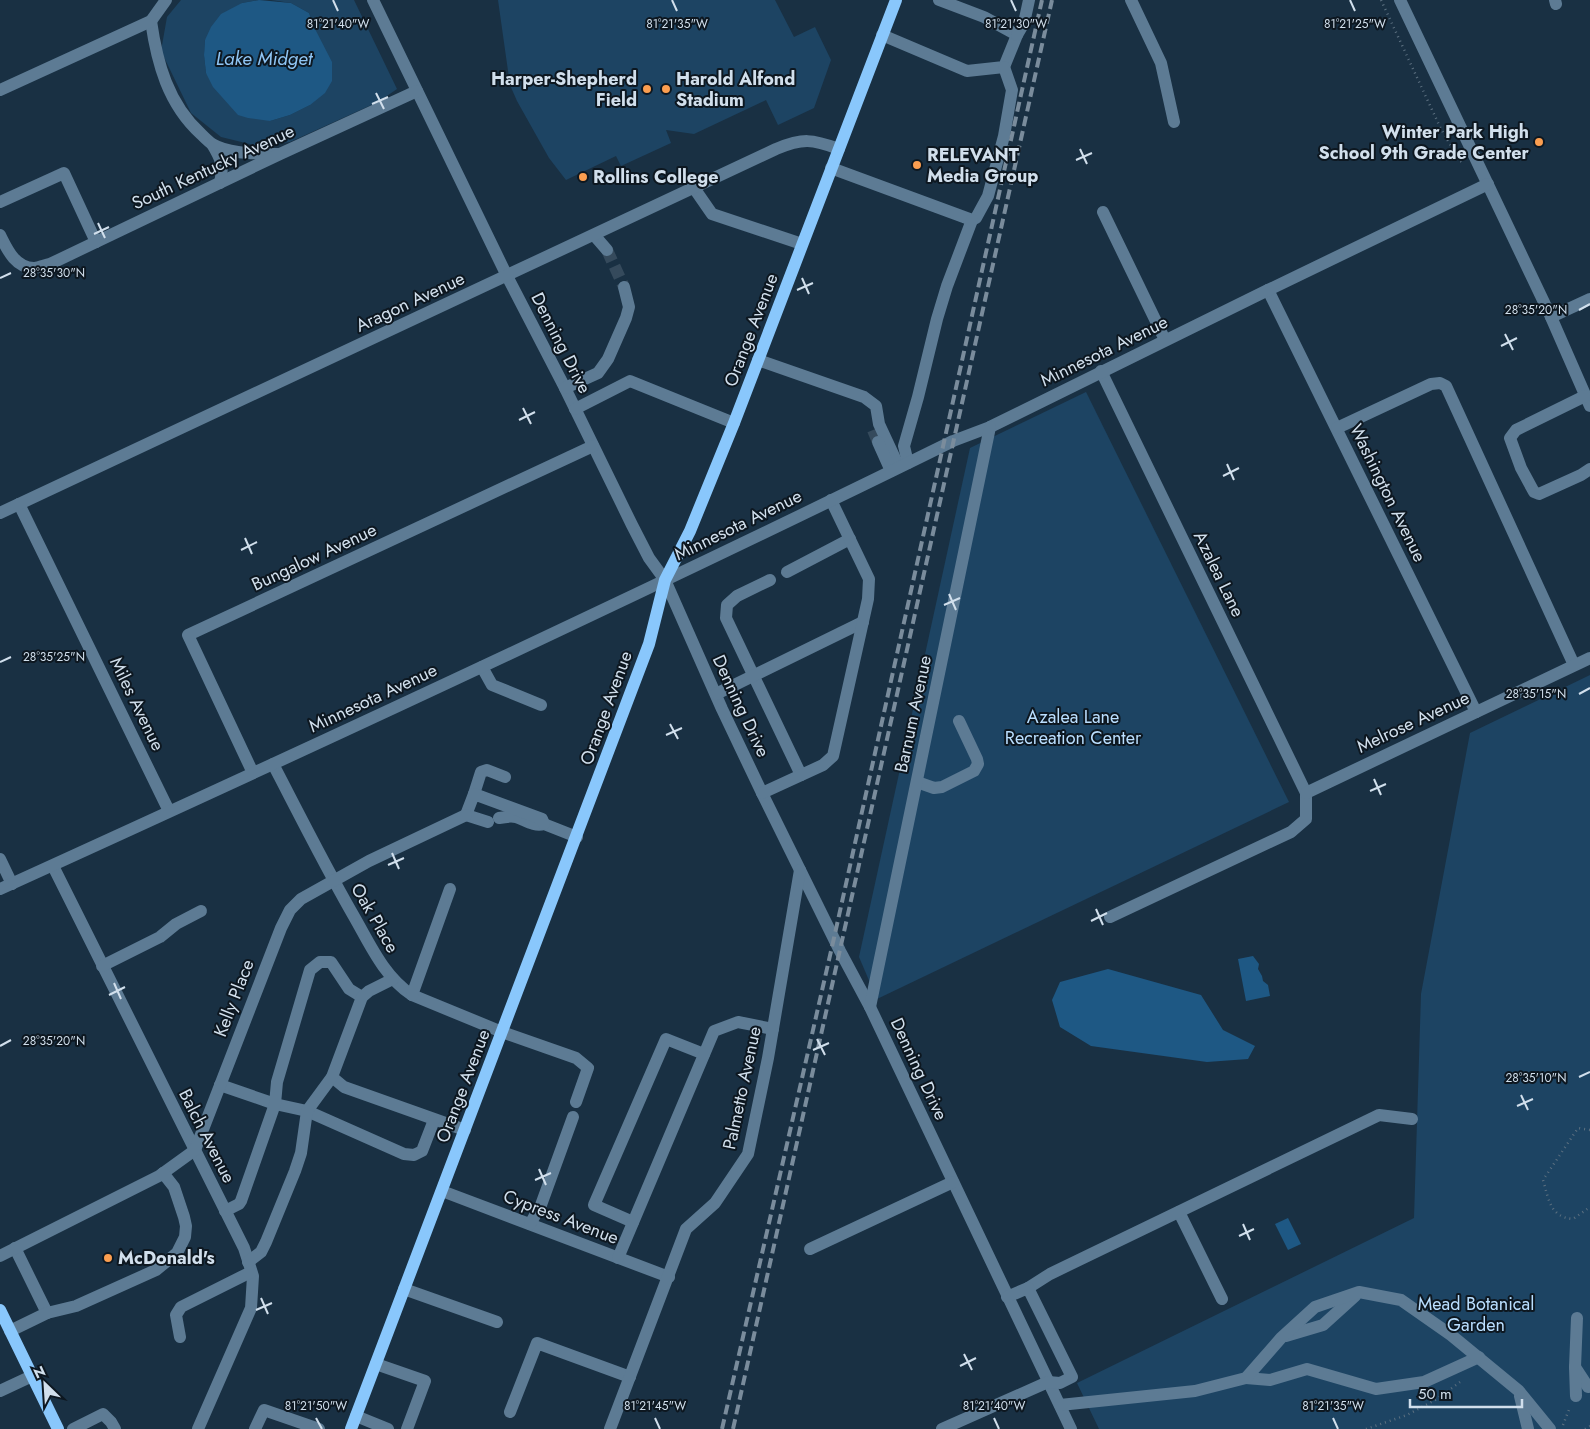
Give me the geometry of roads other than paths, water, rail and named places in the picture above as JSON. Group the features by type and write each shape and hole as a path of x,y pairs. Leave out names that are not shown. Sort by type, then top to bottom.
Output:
{"main road":[{"name":"Orange Avenue","path":"351,1429 649,644 665,580 690,530 734,424 896,0"},
{"path":"0,1310 58,1429"}],"street":[{"path":"0,90 151,21 166,0"},
{"name":"Denning Drive","path":"373,0 507,276 649,558 665,580 762,793 870,1007 1071,1429"},
{"path":"939,0 984,17 1017,35"},
{"path":"899,467 947,286 972,220 976,218 988,196 1004,136 1012,90 1004,66 1024,23 1029,0"},
{"path":"1131,0 1160,63 1174,122"},
{"path":"1400,0 1551,317 1588,401 1516,430 1510,438 1521,468 1534,492 1539,494 1590,469"},
{"path":"151,21 156,52 170,93 188,122 212,144 220,158 223,169 220,183"},
{"path":"882,35 967,71 1004,66"},
{"name":"South Kentucky Avenue","path":"0,235 7,251 23,265 34,268 50,264 417,91"},
{"name":"Aragon Avenue","path":"0,513 789,144 812,140 839,149"},
{"path":"212,144 233,151 280,154"},
{"path":"831,168 972,220"},
{"path":"0,202 64,173 96,242"},
{"name":"Minnesota Avenue","path":"0,889 482,667 953,441 990,427 1101,371 1488,184"},
{"path":"694,188 712,214 802,244"},
{"path":"1103,212 1165,340"},
{"path":"594,235 607,250"},
{"path":"565,388 598,373 608,359 629,307 624,287"},
{"name":"Washington Avenue","path":"1268,290 1476,712"},
{"path":"1551,317 1590,299"},
{"path":"758,360 864,397 876,406 880,424 899,467"},
{"name":"Azalea Lane","path":"1101,371 1306,793"},
{"path":"575,409 630,381 734,424"},
{"path":"1336,428 1431,384 1440,383 1446,386 1574,665"},
{"path":"869,402 869,416 876,436 899,467"},
{"name":"Barnum Avenue","path":"870,1007 990,427"},
{"name":"Bungalow Avenue","path":"254,773 188,635 593,446"},
{"path":"762,793 823,766 834,756 868,599 869,579 832,500"},
{"name":"Miles Avenue","path":"19,504 169,811"},
{"path":"787,572 850,539"},
{"path":"770,580 737,596 727,605 726,618 801,776"},
{"path":"716,694 863,622"},
{"name":"Melrose Avenue","path":"1306,793 1590,658"},
{"path":"482,667 492,686 541,705"},
{"path":"917,782 934,788 942,787 977,768 977,759 959,721"},
{"name":"Oak Place","path":"273,764 334,881 383,967 401,988 412,995 502,1032 576,1058 588,1068 576,1102"},
{"path":"505,777 486,770 481,772 466,815 493,820 508,816 515,817 539,826 544,824 577,837"},
{"path":"1110,917 1291,832 1306,818 1306,793"},
{"path":"474,794 542,819 544,824"},
{"name":"Kelly Place","path":"194,1150 281,928 290,910 301,899 369,861 466,815"},
{"path":"0,859 12,884"},
{"name":"Balch Avenue","path":"53,866 244,1248 253,1276 251,1308 198,1429"},
{"name":"Palmetto Avenue","path":"610,1429 686,1229 715,1203 748,1154 773,1029 800,870"},
{"path":"412,995 450,888"},
{"path":"102,966 160,937 176,924 201,911"},
{"path":"225,1211 241,1201 274,1104 277,1082 310,970 320,962 331,962 349,989 362,997"},
{"path":"180,1336 176,1315 181,1307 250,1267 261,1252 301,1153 307,1111 332,1078 362,997 369,990 393,979"},
{"path":"618,1258 714,1031 738,1022 773,1029"},
{"path":"633,1222 594,1205 666,1039 704,1054"},
{"path":"332,1078 344,1087 465,1130"},
{"path":"220,1085 274,1104 307,1111 404,1154 414,1156 422,1151 434,1120"},
{"path":"1007,1297 1028,1288 1050,1274 1379,1115 1412,1118"},
{"path":"530,1224 541,1206 573,1117"},
{"path":"0,1256 163,1173 194,1150"},
{"path":"10,1331 47,1313 76,1306 156,1270 178,1253 185,1237 186,1226 174,1188 163,1173"},
{"path":"810,1249 954,1182"},
{"name":"Cypress Avenue","path":"442,1190 668,1277"},
{"path":"1179,1212 1222,1299"},
{"path":"15,1248 47,1313"},
{"path":"942,1429 1048,1382 1060,1383 1072,1377 1028,1288"},
{"path":"404,1289 497,1322"},
{"path":"1281,1338 1323,1325 1359,1292"},
{"path":"1246,1378 1281,1338 1315,1306 1359,1292 1401,1300 1451,1335 1519,1392 1550,1429"},
{"path":"1576,1396 1577,1318"},
{"path":"510,1412 537,1343 630,1377"},
{"path":"1060,1406 1195,1391 1246,1378 1270,1380 1307,1369 1376,1389 1424,1382 1479,1357"},
{"path":"376,1364 425,1381 407,1429"},
{"path":"1575,1368 1588,1387"},
{"path":"0,1391 32,1376"},
{"path":"1519,1392 1528,1429"},
{"path":"256,1429 264,1410 319,1429"},
{"path":"72,1429 103,1414 115,1429"},
{"path":"356,1416 388,1429"}],"water":[{"name":"Lake Midget","path":"259,0 291,3 309,13 332,62 332,81 325,93 310,105 290,115 270,121 238,115 213,87 206,73 204,55 205,40 211,27 221,14 242,3"},
{"path":"1253,956 1259,964 1258,969 1263,981 1268,985 1270,996 1246,1001 1238,959"},
{"path":"1108,969 1201,995 1223,1030 1255,1046 1248,1059 1207,1062 1091,1046 1060,1027 1052,1000 1060,982"},
{"path":"1288,1218 1301,1244 1288,1250 1275,1224"}],"tunnel":[{"path":"607,250 624,287"},
{"path":"873,430 878,442"}],"railway":[{"path":"722,1429 834,938 1042,0"},
{"path":"733,1429 1052,0"}],"place":[{"name":"Harper-Shepherd Field","path":"647,89"},
{"name":"Harold Alfond Stadium","path":"666,89"},
{"name":"Winter Park High School 9th Grade Center","path":"1539,142"},
{"name":"RELEVANT Media Group","path":"917,165"},
{"name":"Rollins College","path":"583,177"},
{"name":"McDonald's","path":"108,1258"}],"park label":[{"name":"Azalea Lane Recreation Center","path":"1073,728"},
{"name":"Mead Botanical Garden","path":"1476,1314"}]}
